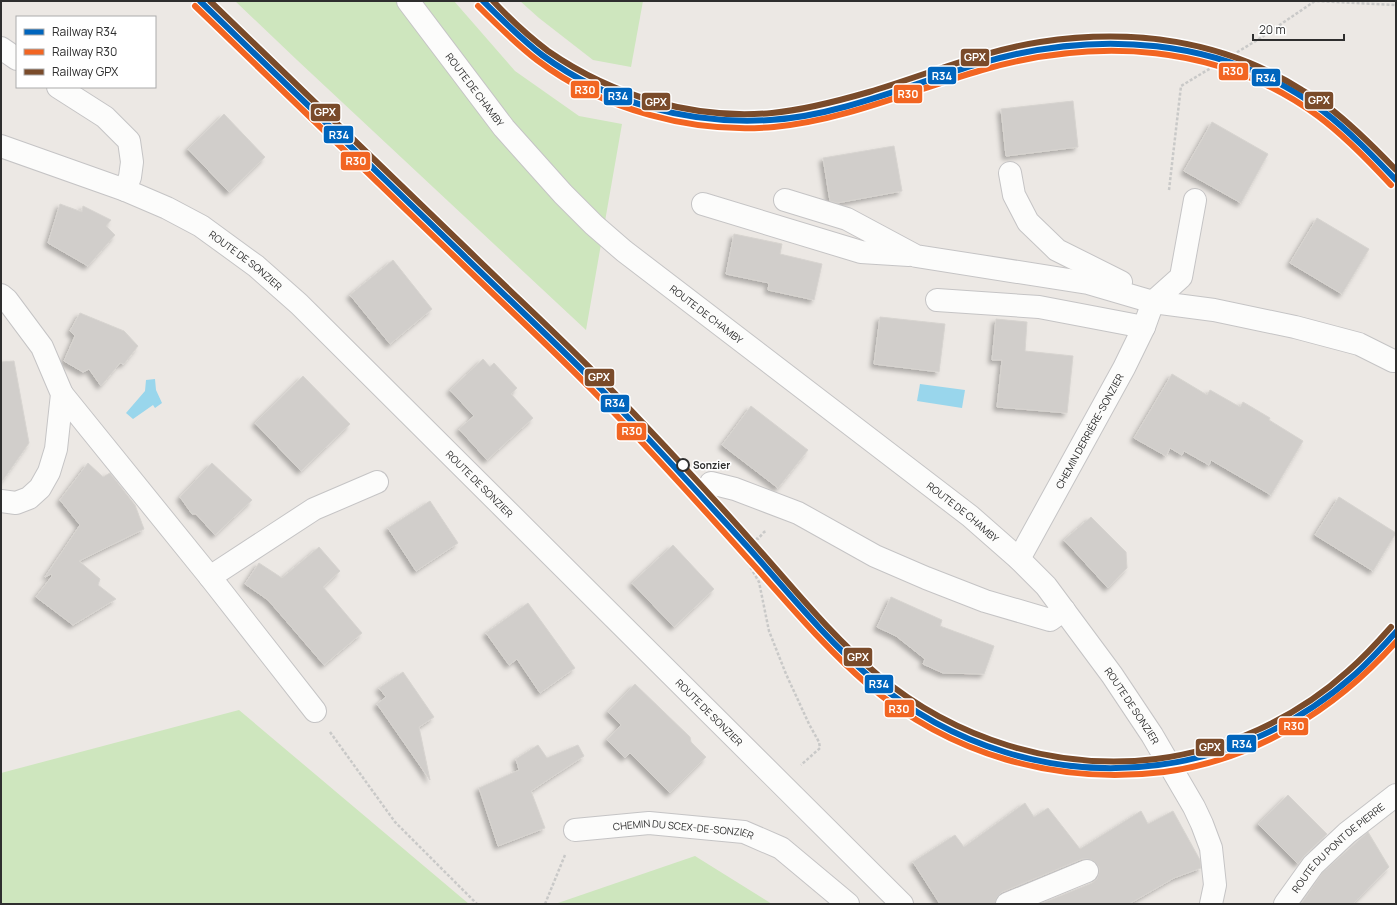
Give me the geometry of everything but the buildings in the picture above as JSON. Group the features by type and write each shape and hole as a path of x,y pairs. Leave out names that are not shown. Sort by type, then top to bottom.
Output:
{"street":[{"name":"ROUTE DE CHAMBY","path":"408,1 504,128 563,194 594,224 624,250 970,516 1019,559 1046,586"},
{"path":"1,48 16,58"},
{"path":"60,88 105,118 129,142 132,162 130,177 125,190"},
{"name":"ROUTE DE SONZIER","path":"1,146 125,190 167,208 202,226 256,266 299,304 902,904"},
{"path":"1010,173 1014,195 1028,222 1057,250 1111,276 1153,302"},
{"path":"785,200 847,219 916,256"},
{"path":"1153,302 1181,277 1195,200"},
{"path":"703,204 861,252 916,256 1088,283 1153,302 1214,310 1359,344 1393,361"},
{"path":"1,295 7,300 42,347 62,394 315,710"},
{"path":"937,300 1038,307 1144,327"},
{"name":"CHEMIN DERRIÈRE-SONZIER","path":"1019,559 1124,368 1144,327 1153,302"},
{"path":"1,501 16,503 29,498 40,488 49,472 56,449 62,394"},
{"path":"210,577 314,509 377,482"},
{"path":"711,482 798,513 875,556 985,601 1050,620 1064,610"},
{"name":"ROUTE DE SONZIER","path":"1046,586 1112,675 1152,735 1194,806 1212,854 1215,885 1211,904"},
{"name":"ROUTE DU PONT DE PIERRE","path":"1286,904 1312,865 1347,833 1396,795"},
{"name":"CHEMIN DU SCEX-DE-SONZIER","path":"575,830 649,823 744,832 781,848 848,904"},
{"path":"1007,904 1087,871"}],"path":[{"path":"1181,86 1259,39 1315,1 1396,5"},
{"path":"756,538 758,540 764,532 771,531"},
{"path":"748,562 759,582 769,631 786,674 819,742 820,748 800,766"},
{"path":"315,710 395,822 477,904"},
{"path":"545,904 575,830"}],"green space":[{"path":"235,1 454,1 515,71 579,116 622,124 586,330 297,60"},
{"path":"520,1 643,1 631,67 593,60 539,18"},
{"path":"239,710 469,904 1,904 1,773"},
{"path":"695,856 772,904 555,904"}],"water":[{"path":"155,379 156,390 162,403 155,408 153,405 133,419 126,413 145,391 146,380"},
{"path":"920,384 965,390 962,408 917,401"}],"rail line":[{"name":"R34","path":"200,1 596,384 676,468 810,618 855,664 902,702 935,722 969,739 1006,752 1043,762 1081,767 1119,768 1185,761 1237,746 1287,723 1310,709 1353,676 1396,632"},
{"name":"GPX","path":"210,1 601,379 703,487 847,647 878,675 908,697 940,717 973,733 1008,746 1044,755 1081,760 1119,761 1156,759 1182,755 1234,740 1282,718 1305,704 1354,666 1391,627"},
{"name":"R34","path":"483,1 519,36 542,55 567,72 621,98 679,114 709,119 740,121 770,120 822,112 849,106 978,64 1022,53 1067,46 1112,44 1156,46 1200,54 1243,67 1284,86 1323,111 1370,153 1396,180"},
{"name":"GPX","path":"493,1 519,27 548,51 599,81 655,102 713,113 742,114 784,112 833,102 869,92 975,57 1040,42 1074,38 1109,37 1142,38 1176,42 1209,49 1241,59 1272,73 1309,94 1327,106 1345,121 1396,170"},
{"name":"R30","path":"195,6 592,390 672,474 807,624 851,670 899,709 933,730 1006,760 1044,769 1084,774 1124,775 1164,772 1198,766 1261,744 1320,710 1372,667 1396,642"},
{"name":"R30","path":"478,6 514,41 537,60 563,78 590,93 619,105 650,115 712,127 774,127 827,118 982,70 1025,60 1069,53 1112,51 1156,53 1198,61 1239,73 1280,92 1318,116 1338,132 1374,166 1391,185"}],"place":[{"name":"Sonzier","path":"683,465"}]}
